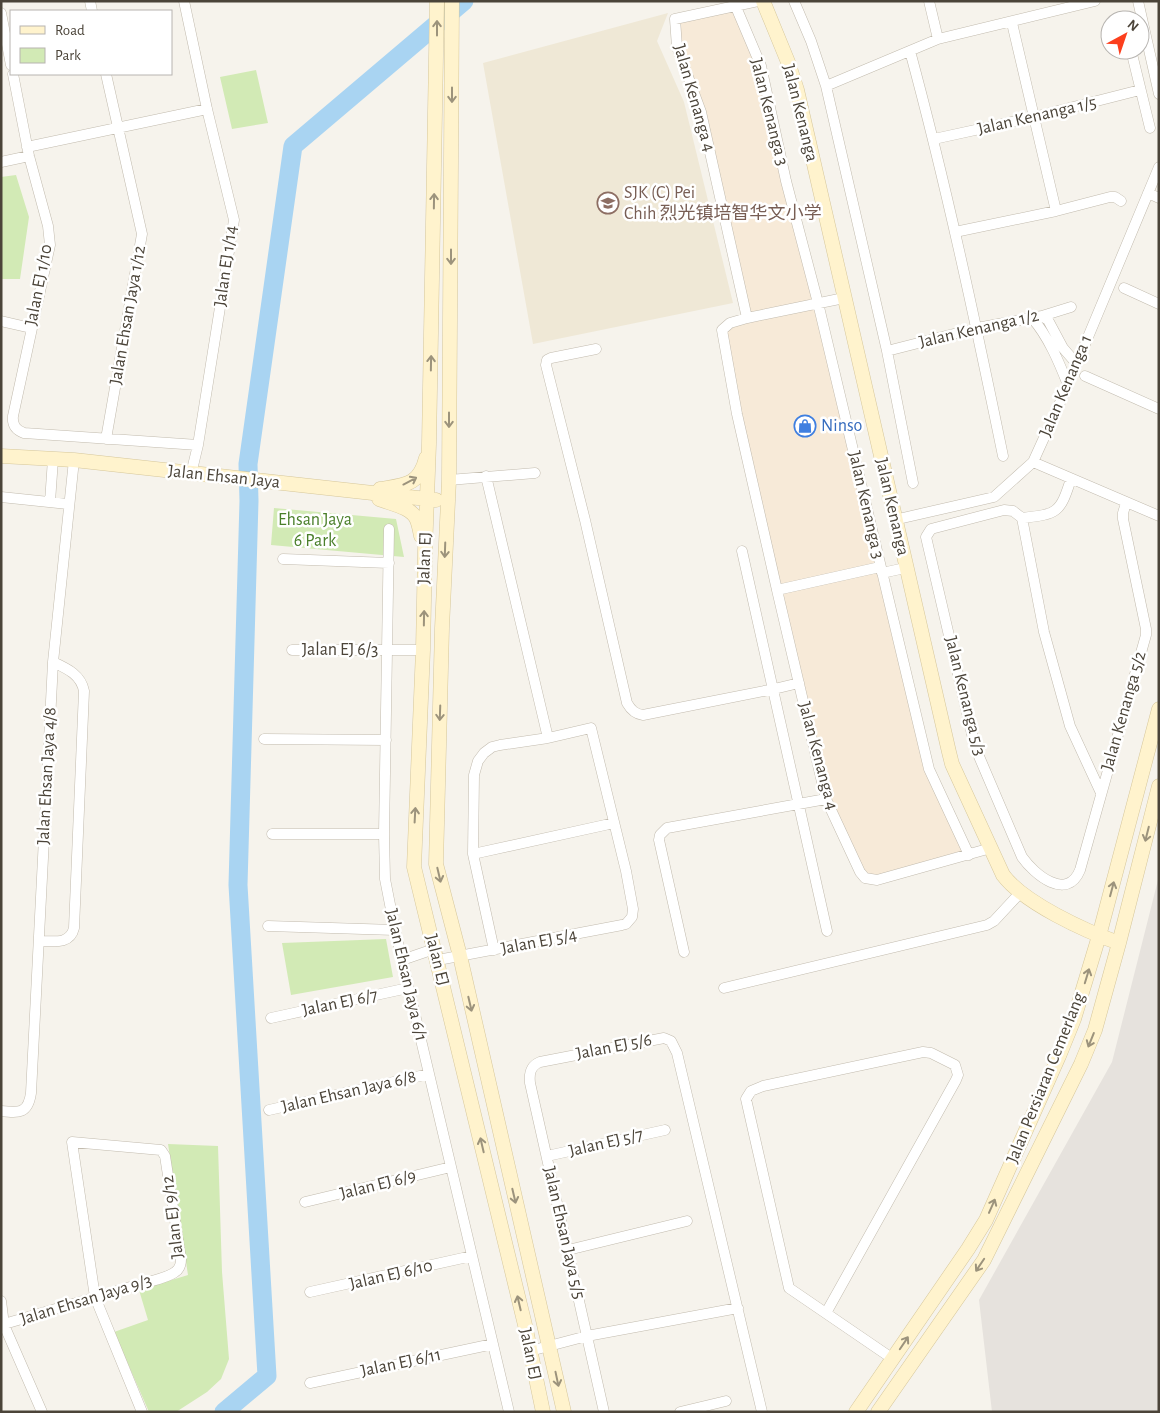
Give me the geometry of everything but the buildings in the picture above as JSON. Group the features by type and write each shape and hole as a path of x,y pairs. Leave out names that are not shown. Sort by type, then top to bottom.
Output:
{"main road":[{"path":"361,491 403,485 414,481 422,471 429,444 437,1"},
{"name":"Jalan EJ","path":"452,1 449,480 436,864 460,956 564,1412"},
{"name":"Jalan Kenanga","path":"763,1 792,74 952,764 1003,875 1010,884 1020,893 1041,906 1100,936 1119,943"},
{"name":"Jalan EJ","path":"429,444 423,650 413,855 416,876 530,1351 542,1412"},
{"name":"Jalan Ehsan Jaya","path":"1,456 74,460 447,502"},
{"path":"361,491 402,507 411,513 417,520 425,552"},
{"name":"Jalan Persiaran Cemerlang","path":"856,1412 986,1220 1059,1056 1074,1019 1100,936 1159,709"},
{"name":"Jalan Persiaran Cemerlang","path":"878,1412 984,1260 1081,1064 1095,1030 1159,786"},
{"path":"887,1412 888,1397"}],"street":[{"name":"Jalan EJ 1/14","path":"184,1 206,109 234,220 198,444 191,474"},
{"name":"Jalan Kenanga 4","path":"748,318 701,112 677,47 674,19 758,1"},
{"path":"794,1 811,41 826,86 887,351 913,483"},
{"path":"929,1 938,39"},
{"path":"826,86 938,39 1012,23 1095,1"},
{"path":"1138,1 1159,94"},
{"name":"Jalan Kenanga 3","path":"736,7 761,66 786,181 818,304 929,769 969,855"},
{"path":"1,13 10,60"},
{"path":"1012,23 1056,211"},
{"path":"910,51 934,140 977,328 1003,456"},
{"path":"1133,60 1150,128"},
{"name":"Jalan EJ 1/10","path":"13,75 28,151 48,226 50,245 12,416 14,425 16,429 24,433 106,439"},
{"name":"Jalan Ehsan Jaya 1/12","path":"106,75 142,234 106,439"},
{"name":"Jalan Kenanga 1/5","path":"934,140 1140,90"},
{"path":"1,162 28,151 118,128 206,109"},
{"name":"Jalan Kenanga 1","path":"894,520 994,497 1033,462 1068,385 1159,167"},
{"path":"1148,194 1159,198"},
{"path":"955,232 1056,211 1110,197 1121,201"},
{"path":"1124,288 1159,304"},
{"name":"Jalan Kenanga 4","path":"844,298 748,318 725,326 722,330 737,414 826,799 860,872 869,880 877,880 990,848"},
{"name":"Jalan Kenanga 1/2","path":"887,351 977,328 1037,317 1071,307"},
{"path":"1037,317 1048,320 1063,348 1076,363"},
{"path":"1037,317 1068,385"},
{"path":"1,320 31,328"},
{"path":"596,349 551,358 547,360 546,364 585,520 627,703 633,711 643,715 774,689 799,682"},
{"path":"1085,376 1159,409"},
{"path":"106,439 198,444"},
{"path":"50,502 53,459"},
{"name":"Jalan Ehsan Jaya 4/8","path":"1,1111 15,1112 23,1110 29,1104 31,1093 53,662 74,460"},
{"path":"1033,462 1159,516"},
{"path":"449,480 535,472"},
{"path":"486,476 548,738"},
{"path":"1071,479 1064,501 1058,509 1052,513 1022,518 1044,632 1070,726 1102,793"},
{"path":"1,497 68,504"},
{"name":"Jalan Kenanga 5/2","path":"1068,883 1074,879 1080,870 1146,633 1123,519 1126,503"},
{"name":"Jalan Kenanga 5/3","path":"1022,518 1013,510 1004,510 931,530 926,537 975,747 1022,857 1033,870 1046,880 1058,884 1068,883"},
{"name":"Jalan Ehsan Jaya 6/1","path":"389,529 384,834 385,879 394,930 509,1412"},
{"path":"742,551 827,931"},
{"path":"283,559 389,562"},
{"path":"777,590 881,570 906,568"},
{"name":"Jalan EJ 6/3","path":"292,650 423,650"},
{"path":"39,941 63,941 71,936 74,928 84,691 83,685 75,674 53,662"},
{"path":"473,854 614,823 591,728 548,738 492,747 478,761 474,775 473,854 494,950"},
{"path":"264,739 386,740"},
{"path":"684,952 659,840 663,831 667,828 826,799"},
{"name":"Jalan EJ 5/4","path":"402,960 436,955 460,956 617,926 629,921 633,909 614,823"},
{"path":"272,834 384,834"},
{"path":"724,988 987,925 994,921 1020,893"},
{"path":"268,926 394,930"},
{"name":"Jalan EJ 6/7","path":"271,1018 408,988"},
{"name":"Jalan EJ 5/6","path":"544,1061 659,1038 671,1041 678,1053 738,1308"},
{"path":"826,1313 956,1080 958,1075 955,1066 932,1053 924,1052 763,1086 748,1094 746,1104 789,1288 893,1360"},
{"name":"Jalan Ehsan Jaya 5/5","path":"544,1061 533,1066 530,1078 604,1412"},
{"name":"Jalan Ehsan Jaya 6/8","path":"269,1110 429,1074"},
{"name":"Jalan EJ 5/7","path":"547,1156 665,1130"},
{"name":"Jalan EJ 9/12","path":"95,1297 72,1142 163,1151 181,1259 180,1267 170,1274"},
{"name":"Jalan EJ 6/9","path":"305,1202 451,1167"},
{"path":"568,1250 687,1221"},
{"name":"Jalan EJ 6/10","path":"310,1292 472,1256"},
{"name":"Jalan Ehsan Jaya 9/3","path":"3,1325 170,1274"},
{"path":"95,1297 142,1412"},
{"path":"1,1301 3,1325 42,1412"},
{"path":"530,1351 587,1336 738,1308 762,1412"},
{"name":"Jalan EJ 6/11","path":"310,1384 493,1344"},
{"path":"680,1412 726,1401"}],"shaded area":[{"path":"734,11 758,68 926,771 963,852 874,877 865,872 828,796 750,452 726,336 729,329 751,321 681,46 679,21"},
{"name":"SJK (C) Pei Chih 烈光镇培智华文小学","path":"668,13 657,41 684,102 733,303 533,344 483,63"},
{"path":"1159,876 1159,1412 992,1412 979,1300 1112,1062"}],"green space":[{"path":"256,70 268,123 232,129 220,77"},
{"path":"16,175 29,217 20,279 1,279 1,177"},
{"name":"Ehsan Jaya 6 Park","path":"274,508 396,519 404,557 271,545"},
{"path":"386,939 393,977 291,995 282,943"},
{"path":"168,1144 218,1146 222,1272 229,1359 221,1379 207,1392 176,1412 149,1412 114,1332 148,1320 139,1290 188,1275"}],"waterway":[{"path":"224,1412 267,1376 238,885 249,501 248,464 293,146 464,1"}],"place":[{"name":"SJK (C) Pei Chih 烈光镇培智华文小学","path":"608,203"},
{"name":"Ninso","path":"805,426"}]}
